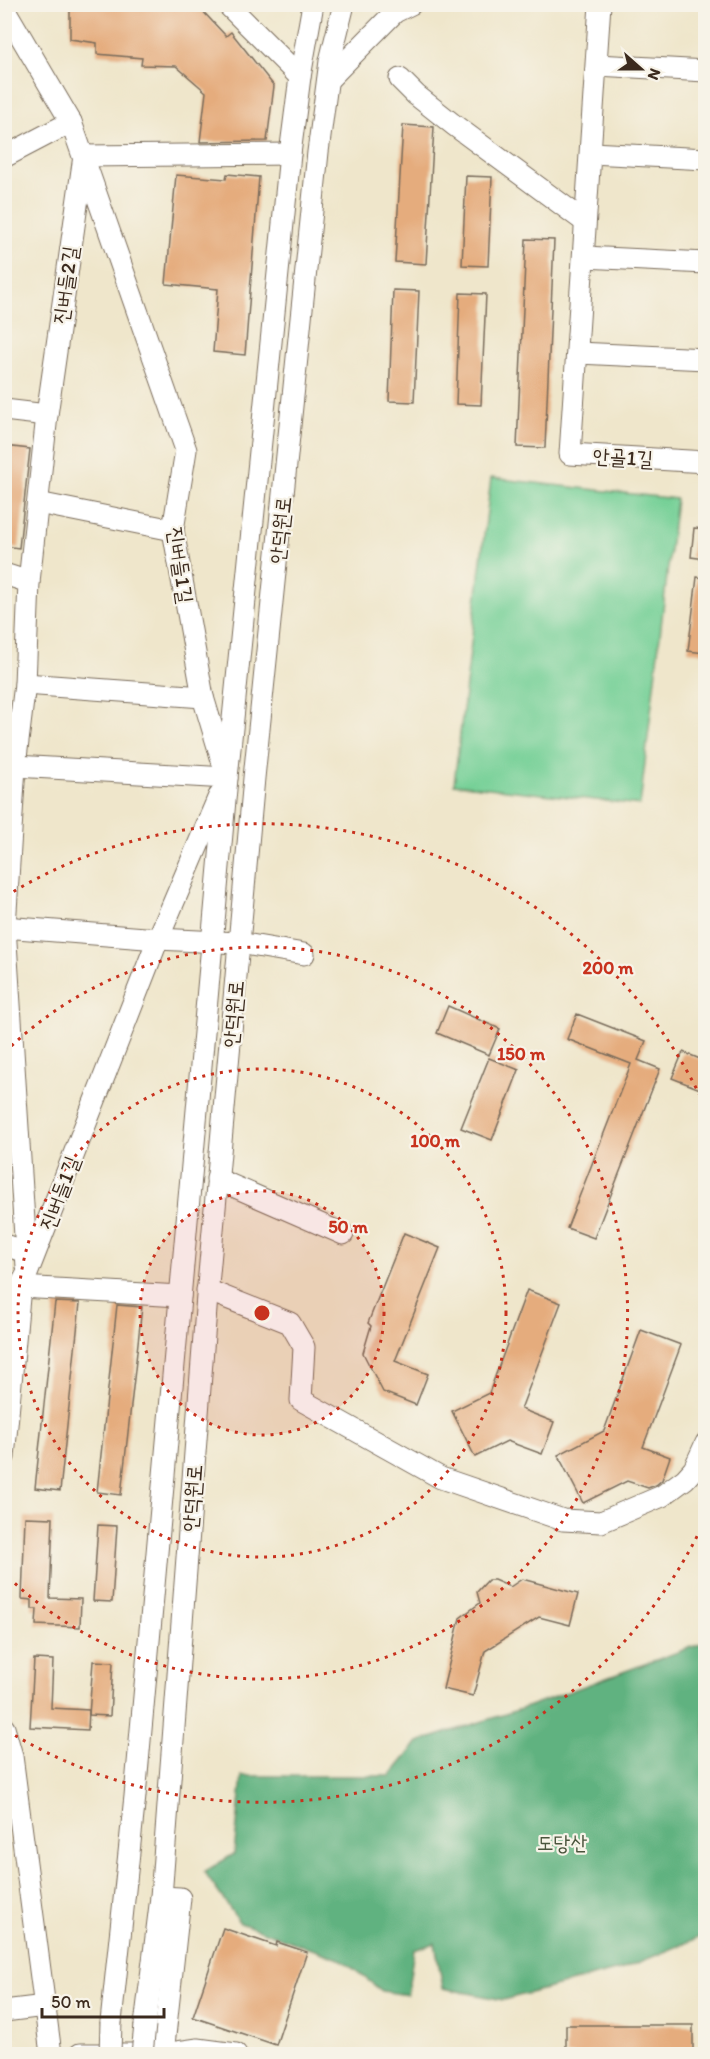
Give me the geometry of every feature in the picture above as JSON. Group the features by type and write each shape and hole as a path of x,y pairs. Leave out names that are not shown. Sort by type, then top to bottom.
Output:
{"street":[{"path":"226,4 300,77"},
{"name":"안덕원로","path":"110,2055 111,2022 135,1796 227,778 290,154 313,4"},
{"name":"안덕원로","path":"142,2055 161,1897 207,1290 254,778 318,152 330,62 344,4"},
{"path":"328,80 395,12 411,4"},
{"name":"안골1길","path":"600,4 570,454 705,462"},
{"name":"진버들1길","path":"4,8 71,122 186,450 172,530 203,696 227,778 158,939 18,1289 4,1457"},
{"path":"597,65 705,71"},
{"path":"399,79 454,125 584,221"},
{"path":"4,158 71,122"},
{"path":"591,153 705,159"},
{"path":"84,156 290,154"},
{"name":"진버들2길","path":"18,1289 26,1252 5,927 15,766 25,684 29,582 47,415 84,156"},
{"path":"584,257 705,263"},
{"path":"578,353 705,359"},
{"path":"4,410 47,415"},
{"path":"38,503 172,530"},
{"path":"4,574 29,582"},
{"path":"25,684 203,696"},
{"path":"15,766 227,778"},
{"path":"5,927 239,943 304,954"},
{"path":"217,1179 343,1234"},
{"path":"4,1245 26,1252"},
{"path":"18,1289 180,1296"},
{"path":"207,1290 290,1323 304,1347 301,1400 441,1478 563,1520 601,1522 662,1496 685,1479 694,1469 705,1443"},
{"path":"4,1728 12,1756 51,2055"},
{"path":"161,1897 180,1898 163,2054"},
{"path":"4,2011 45,2006"},
{"path":"82,2054 163,2054 198,2049 236,2055"}],"green space":[{"path":"491,478 676,499 640,805 454,784"},
{"name":"도당산","path":"705,1642 705,1935 623,1969 503,2000 443,1988 435,1943 414,1950 407,1995 382,1991 342,1960 240,1923 204,1872 234,1854 242,1776 390,1776 418,1742 524,1708"}],"building":[{"path":"70,4 196,4 226,36 231,32 274,86 267,141 200,142 206,92 176,66 141,65 142,58 97,54 97,43 70,39"},
{"path":"403,125 434,127 426,264 395,262"},
{"path":"227,174 259,177 245,355 213,352 218,289 166,284 176,175 226,179"},
{"path":"466,176 492,177 488,266 462,265"},
{"path":"526,239 554,240 545,448 517,447"},
{"path":"393,290 419,291 414,402 389,401"},
{"path":"460,293 486,294 481,405 456,404"},
{"path":"4,446 30,449 19,548 4,546 4,505 10,467 4,466"},
{"path":"694,528 705,529 705,559 691,557"},
{"path":"697,577 705,578 705,653 688,651"},
{"path":"448,1006 500,1029 489,1055 437,1033"},
{"path":"577,1014 646,1041 638,1060 660,1069 594,1238 567,1228 631,1064 567,1039"},
{"path":"683,1052 705,1061 705,1091 672,1078"},
{"path":"489,1058 519,1070 492,1140 461,1128"},
{"path":"404,1233 440,1248 395,1361 428,1374 416,1405 383,1392 363,1353 371,1326 368,1323"},
{"path":"527,1290 561,1303 521,1409 554,1422 542,1454 507,1441 475,1457 452,1411 489,1393"},
{"path":"55,1302 80,1303 60,1491 35,1488"},
{"path":"117,1305 142,1307 121,1495 97,1492"},
{"path":"641,1330 681,1345 643,1447 670,1457 662,1480 656,1485 648,1488 627,1481 583,1503 558,1455 604,1431"},
{"path":"25,1517 53,1518 50,1598 81,1599 80,1627 36,1625 37,1609 32,1609 32,1600 22,1599"},
{"path":"98,1525 117,1526 112,1602 93,1601"},
{"path":"522,1579 578,1594 570,1625 539,1617 485,1651 473,1696 443,1689 460,1618 480,1603 477,1592 488,1580 494,1580 510,1587"},
{"path":"34,1659 53,1660 51,1708 89,1710 88,1730 30,1727"},
{"path":"93,1661 113,1662 110,1716 89,1715"},
{"path":"223,1928 276,1946 277,1942 307,1952 276,2045 193,2017"},
{"path":"566,2025 693,2025 693,2055 566,2055"}]}
